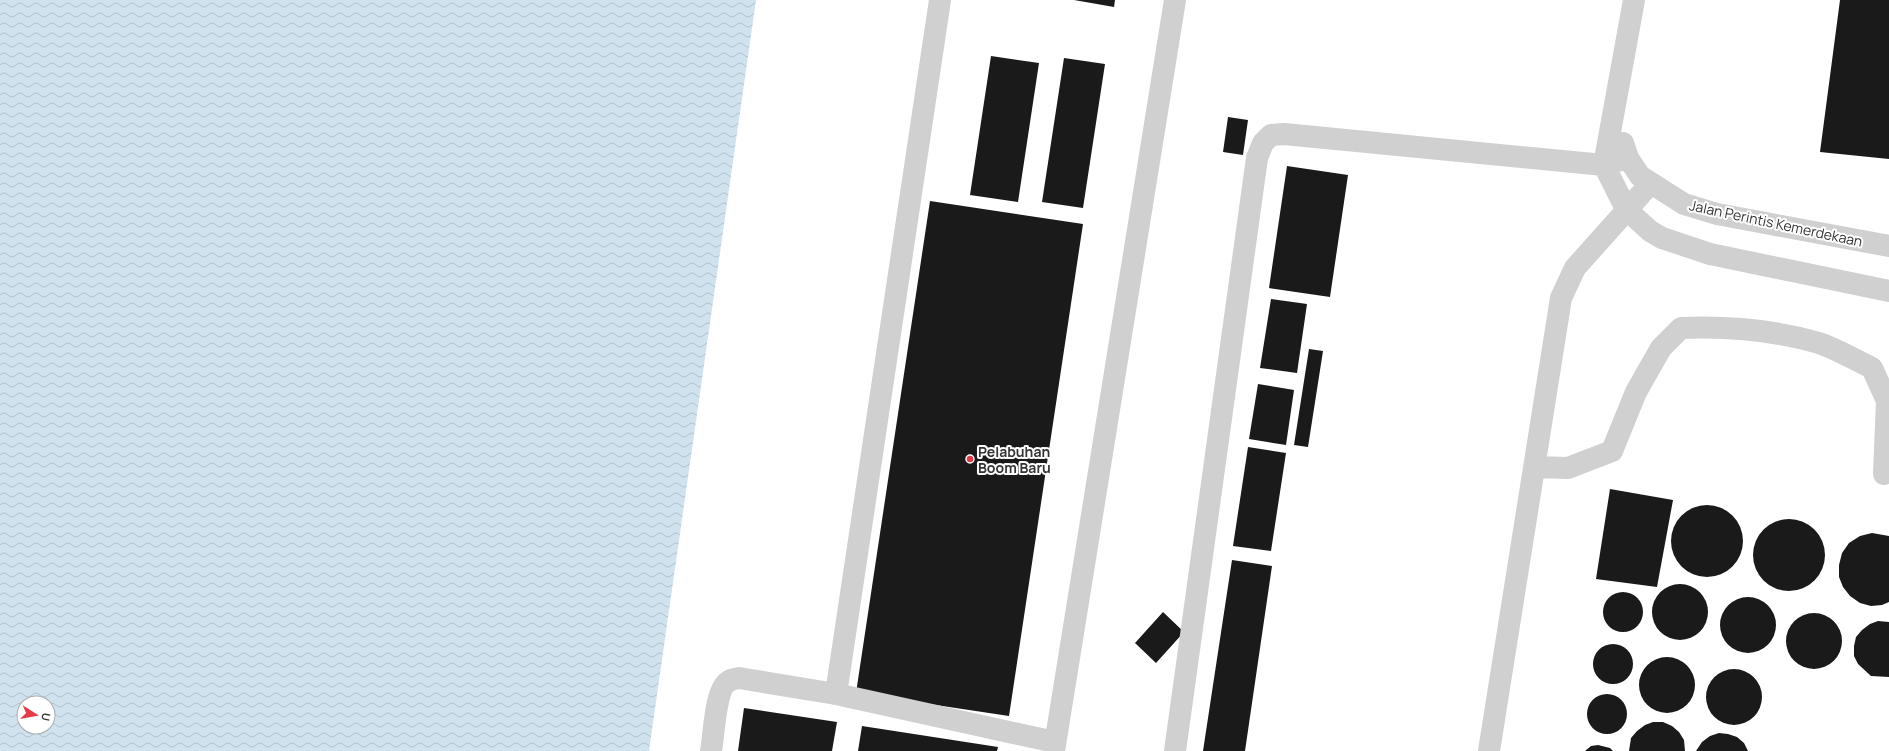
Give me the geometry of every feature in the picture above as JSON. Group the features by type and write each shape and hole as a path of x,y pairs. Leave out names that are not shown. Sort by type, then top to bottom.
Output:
{"street":[{"path":"836,694 940,0"},
{"path":"712,751 718,700 728,681 739,678 836,694 1055,746 1175,0"},
{"path":"1634,0 1604,165 1626,209 1650,231 1662,238 1710,254 1889,290"},
{"name":"Jalan Perintis Kemerdekaan","path":"1613,118 1628,158 1640,176 1650,184 1684,204 1717,214 1889,246"},
{"path":"1174,751 1257,158 1263,143 1271,135 1284,134 1604,165 1628,158"},
{"path":"1489,751 1561,298 1575,268 1626,209 1650,184"},
{"path":"1535,467 1568,468 1612,451 1636,392 1661,348 1681,328 1711,326 1759,330 1819,344 1872,368 1887,401 1884,474"}],"water":[{"path":"0,0 756,0 649,751 0,751"}],"building":[{"path":"1074,0 1115,0 1114,7"},
{"path":"1840,0 1889,0 1889,159 1820,152"},
{"path":"991,56 1039,63 1018,202 970,195"},
{"path":"1064,58 1105,64 1083,208 1042,202"},
{"path":"1228,117 1248,120 1243,155 1223,152"},
{"path":"1287,166 1348,175 1330,297 1269,288"},
{"name":"Pelabuhan Boom Baru","path":"930,201 1083,224 1009,716 856,693"},
{"path":"1271,299 1307,304 1297,373 1260,368"},
{"path":"1309,349 1323,351 1308,447 1294,445"},
{"path":"1258,384 1294,390 1286,445 1249,439"},
{"path":"1248,447 1286,453 1271,551 1233,546"},
{"path":"1610,489 1673,500 1657,587 1596,579"},
{"path":"1707,505 1721,508 1733,515 1740,527 1743,541 1740,555 1733,567 1721,574 1707,577 1693,574 1681,567 1674,555 1671,541 1674,527 1681,515 1693,508"},
{"path":"1789,519 1803,522 1815,529 1822,541 1825,555 1822,569 1815,581 1803,588 1789,591 1775,588 1763,581 1756,569 1753,555 1756,541 1763,529 1775,522"},
{"path":"1872,533 1889,536 1889,602 1882,605 1871,606 1860,603 1850,596 1843,587 1839,577 1839,565 1842,553 1849,543 1860,536"},
{"path":"1232,560 1272,566 1245,751 1203,751"},
{"path":"1674,584 1686,584 1696,588 1704,596 1708,606 1708,618 1704,628 1696,636 1686,640 1674,640 1664,636 1656,628 1652,618 1652,606 1656,596 1664,588"},
{"path":"1627,592 1634,595 1640,601 1643,612 1642,620 1634,629 1627,632 1619,632 1612,629 1604,620 1603,608 1606,601 1615,593"},
{"path":"1742,597 1754,597 1764,601 1772,609 1776,619 1776,631 1772,641 1764,649 1754,653 1742,653 1732,649 1724,641 1720,631 1720,619 1724,609 1732,601"},
{"path":"1163,612 1184,632 1156,663 1135,643"},
{"path":"1808,613 1820,613 1830,617 1838,625 1842,635 1842,647 1838,657 1830,665 1820,669 1808,669 1798,665 1790,657 1786,647 1786,635 1790,625 1798,617"},
{"path":"1878,621 1889,622 1889,677 1871,676 1858,664 1854,656 1856,637 1870,624"},
{"path":"1617,644 1624,647 1630,653 1633,664 1632,672 1624,681 1617,684 1609,684 1602,681 1594,672 1593,660 1596,653 1605,645"},
{"path":"1661,657 1673,657 1683,661 1691,669 1695,679 1695,691 1691,701 1683,709 1673,713 1661,713 1651,709 1643,701 1639,691 1639,679 1643,669 1651,661"},
{"path":"1728,669 1740,669 1750,673 1758,681 1762,691 1762,703 1758,713 1750,721 1740,725 1728,725 1718,721 1710,713 1706,703 1706,691 1710,681 1718,673"},
{"path":"1611,694 1618,697 1624,703 1627,714 1626,722 1618,731 1611,734 1603,734 1596,731 1588,722 1587,710 1590,703 1599,695"},
{"path":"744,708 837,722 832,751 738,751"},
{"path":"1653,722 1663,722 1672,726 1679,732 1684,740 1685,751 1629,751 1631,738 1645,725"},
{"path":"862,726 998,747 997,751 858,751"},
{"path":"1719,733 1737,737 1744,743 1748,751 1696,751 1702,742 1710,736"},
{"path":"1598,745 1610,748 1613,751 1585,751 1591,746"}],"place":[{"name":"Pelabuhan Boom Baru","path":"970,459"}]}
